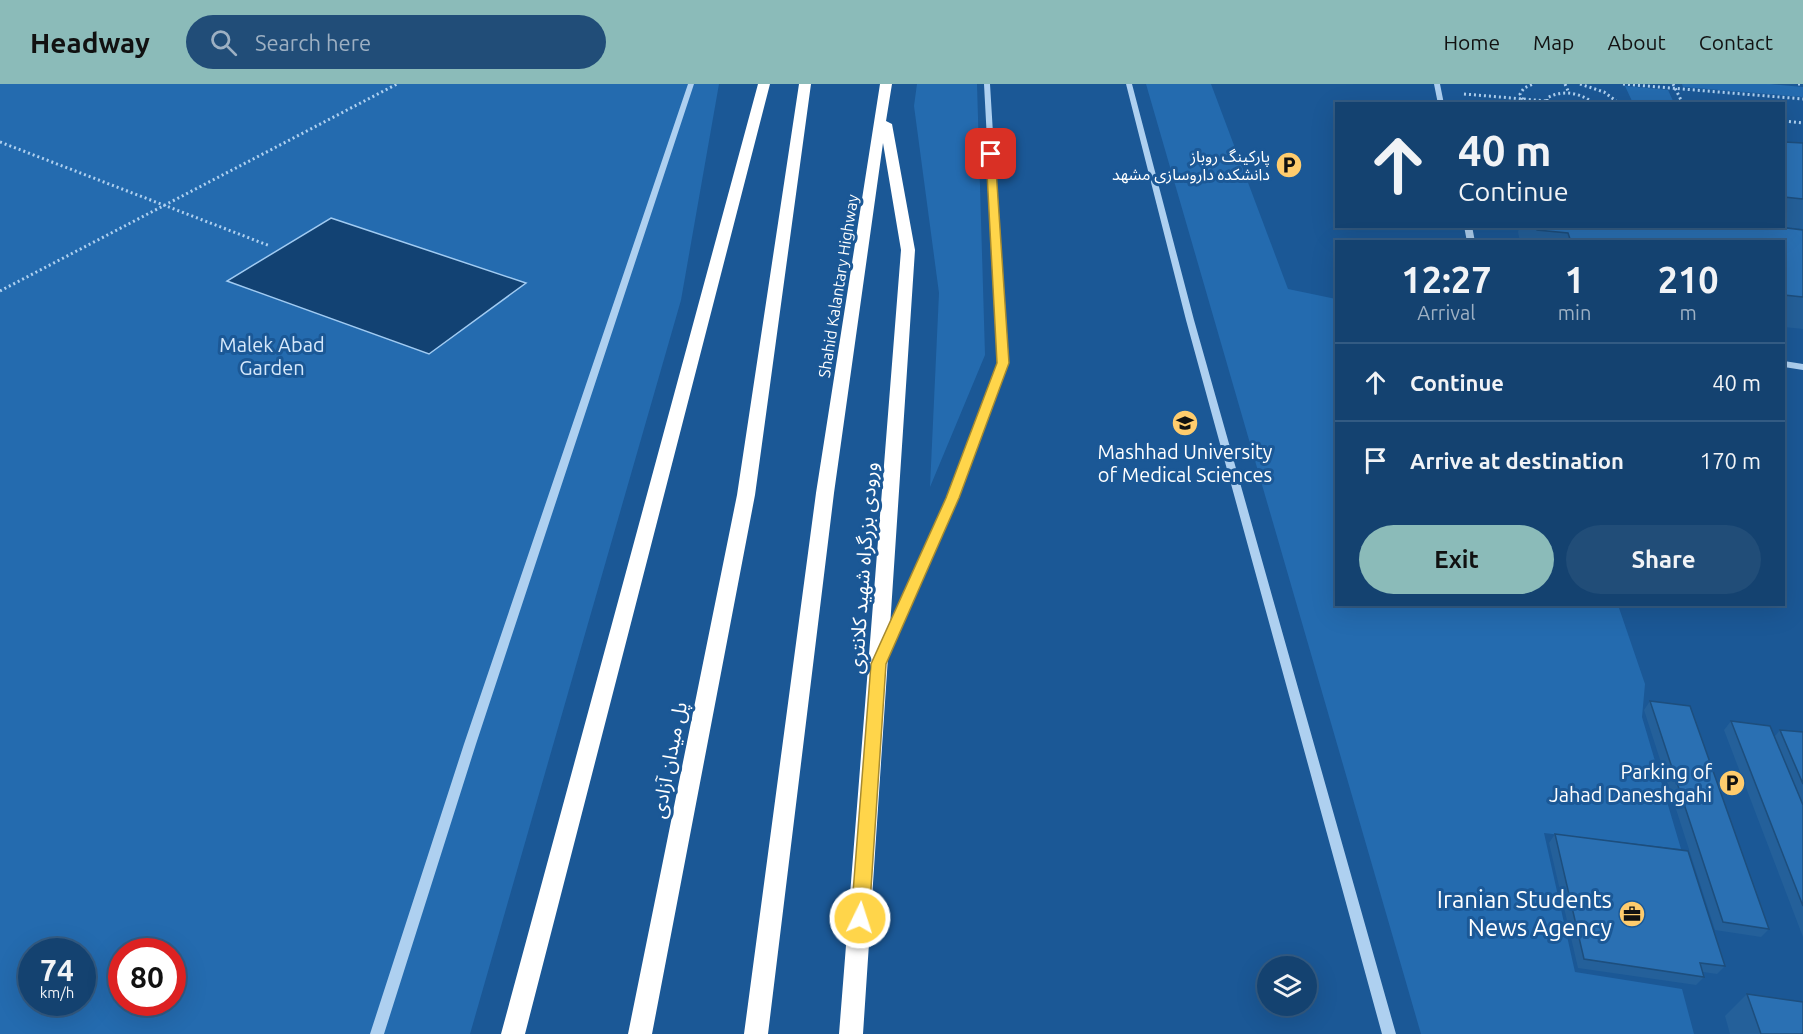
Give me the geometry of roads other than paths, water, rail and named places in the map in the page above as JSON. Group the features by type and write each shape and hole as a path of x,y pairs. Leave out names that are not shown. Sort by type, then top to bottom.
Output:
{"highway":[{"path":"513,1034 764,84"},
{"name":"پل میدان آزادی","path":"640,1034 746,495 805,84"},
{"name":"Shahid Kalantary Highway","path":"756,1034 825,493 886,84"},
{"name":"ورودی بزرگراه شهید کلانتری","path":"851,1034 908,250 883,107"}],"street":[{"path":"377,1034 473,732 691,84"},
{"path":"878,664 952,498 1003,363 987,84"},
{"path":"1130,84 1190,320 1389,1034"},
{"path":"1785,364 1803,367"}],"place":[{"name":"پارکینگ روباز دانشکده داروسازی مشهد","path":"1289,165"},
{"name":"Mashhad University of Medical Sciences","path":"1185,423"},
{"name":"Parking of Jahad Daneshgahi","path":"1732,783"},
{"name":"Iranian Students News Agency","path":"1632,914"}],"park label":[{"name":"Malek Abad Garden","path":"272,356"}]}
